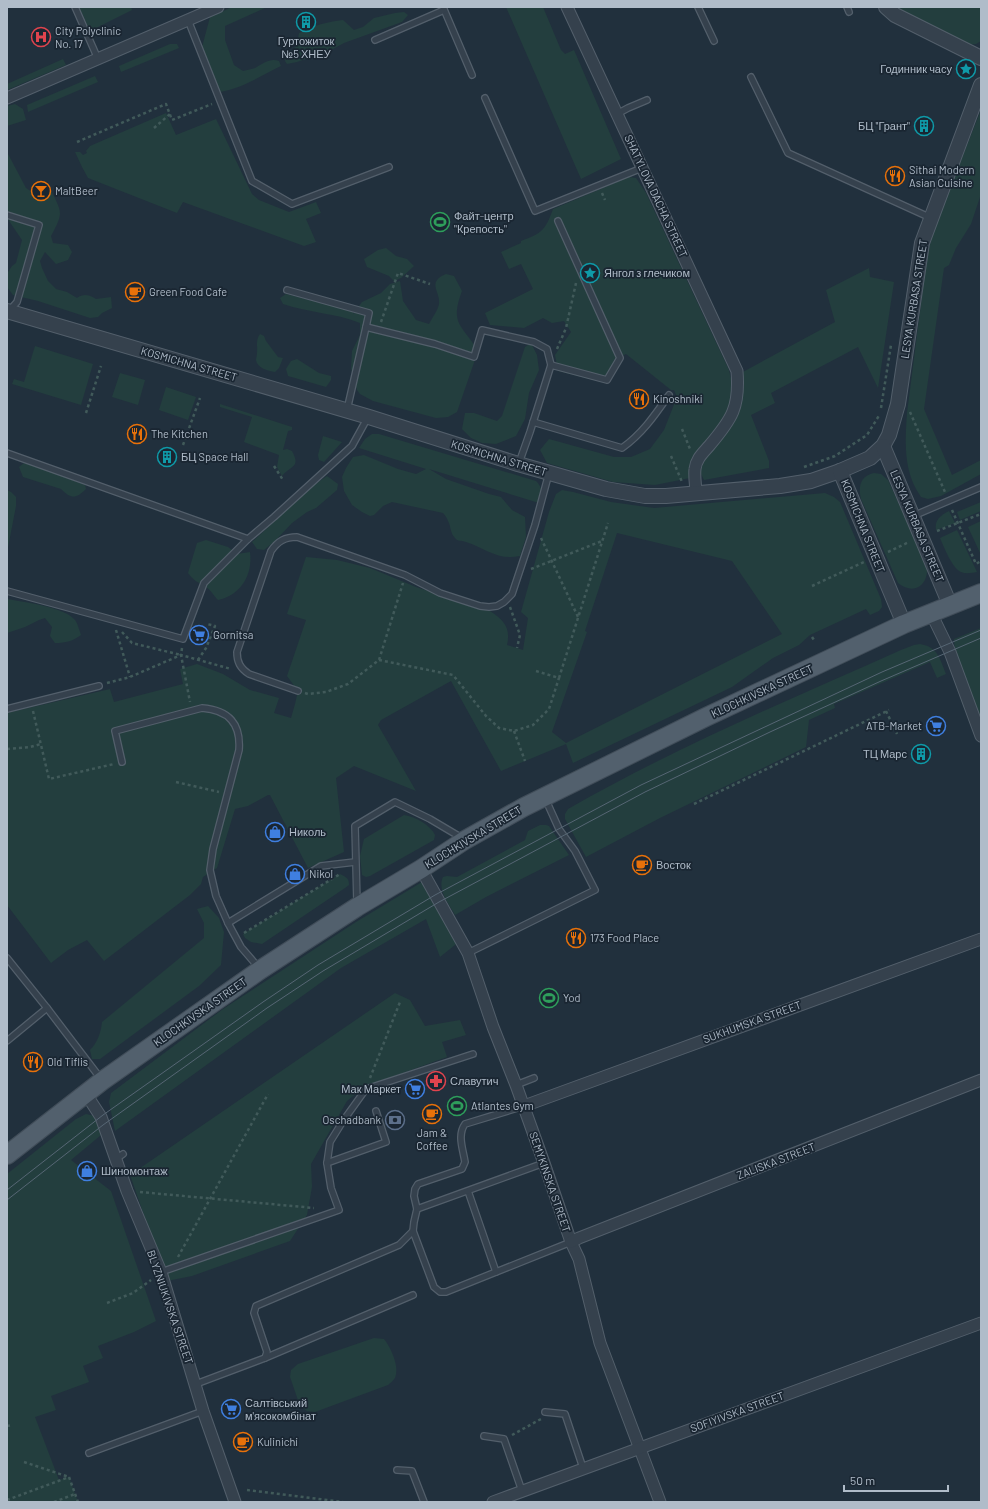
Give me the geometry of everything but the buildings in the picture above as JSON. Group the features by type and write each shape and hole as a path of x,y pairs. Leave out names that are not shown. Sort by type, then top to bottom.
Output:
{"main road":[{"name":"KLOCHKIVSKA STREET","path":"7,1155 102,1081 260,970 357,907 421,869 465,840 545,796 699,721 904,624 981,593"}],"street":[{"path":"7,98 218,7"},
{"name":"SHATYLOVA DACHA STREET","path":"567,7 737,371 739,389 736,404 727,423 698,458 695,469 696,494"},
{"path":"886,7 895,15 981,58"},
{"name":"LESYA KURBASA STREET","path":"840,471 870,458 883,446 889,436 898,404 922,243 981,85"},
{"name":"KOSMICHNA STREET","path":"8,313 347,410 518,464 629,494 652,496 696,494 780,486 811,481 840,471 904,624"},
{"name":"LESYA KURBASA STREET","path":"883,446 950,605"},
{"path":"931,612 950,652 981,736"},
{"name":"SEMYKINSKA STREET","path":"421,869 468,954 493,1027 524,1106 571,1242 579,1259 600,1343 660,1502"},
{"name":"SUKHUMSKA STREET","path":"524,1106 981,939"},
{"name":"ZALISKA STREET","path":"571,1242 981,1080"},
{"name":"BLYZNIUKIVSKA STREET","path":"86,1094 101,1117 119,1157 127,1191 166,1270 203,1411 235,1502"},
{"name":"SOFIYIVSKA STREET","path":"492,1502 981,1322"}],"lane":[{"path":"75,7 98,59"},
{"path":"698,7 714,41"},
{"path":"375,40 443,9 472,75"},
{"path":"188,20 252,180 292,204 389,167"},
{"path":"751,77 788,153 931,218"},
{"path":"485,98 535,211 642,168"},
{"path":"617,114 647,100"},
{"path":"7,215 39,225 17,302 8,313"},
{"path":"551,365 607,380 620,358 558,221"},
{"path":"287,290 369,313 347,410"},
{"path":"366,327 435,344 474,357 482,330 534,342 547,349 551,365 522,458 518,464"},
{"path":"533,422 622,448 645,428 669,395"},
{"path":"7,591 183,639 204,583 248,539 352,446 368,417"},
{"path":"7,453 248,539"},
{"path":"298,690 243,671 237,659 237,652 271,551 276,544 289,537 297,537 405,574 440,593 480,606 497,606 507,600 512,594 535,525 549,473"},
{"path":"913,516 981,487"},
{"path":"7,709 99,686"},
{"path":"122,762 115,731 202,708 213,709 223,713 232,720 240,739 240,750 213,849 210,870 216,896 228,923 241,947 260,970"},
{"path":"468,954 595,890 575,851 560,829 545,796"},
{"path":"357,907 355,826 395,802 430,819 465,840"},
{"path":"228,923 321,866 355,863"},
{"path":"7,958 102,1081"},
{"path":"7,1041 47,1008"},
{"path":"166,1270 339,1210 331,1188 327,1163 330,1142 366,1089 473,1054"},
{"path":"516,1085 534,1078"},
{"path":"524,1106 465,1124 460,1130 465,1162 462,1169 418,1184 415,1189 414,1196 417,1209 414,1222 414,1231 434,1287 440,1292 446,1292 571,1242"},
{"path":"327,1163 386,1142 376,1111"},
{"path":"417,1209 544,1163"},
{"path":"468,1191 496,1272"},
{"path":"264,1358 267,1352 254,1313 256,1306 399,1245 414,1231"},
{"path":"196,1384 264,1358 413,1295"},
{"path":"89,1453 203,1411"},
{"path":"544,1412 565,1414 583,1468"},
{"path":"484,1436 504,1439 522,1491"},
{"path":"397,1470 412,1471 424,1502"}],"path":[{"path":"77,142 166,104 172,120 220,101"},
{"path":"154,128 170,114"},
{"path":"551,365 566,328 579,267"},
{"path":"378,330 398,273 430,284"},
{"path":"86,413 101,366"},
{"path":"183,445 200,398"},
{"path":"804,467 835,456 867,435 880,413 882,401"},
{"path":"908,407 976,564 981,561"},
{"path":"188,433 209,439"},
{"path":"670,456 683,484"},
{"path":"274,466 283,480"},
{"path":"937,531 981,514"},
{"path":"379,660 452,675 486,716 499,728 514,731 533,725 548,708 559,678 608,523"},
{"path":"535,525 578,617"},
{"path":"886,553 915,540"},
{"path":"520,573 603,541"},
{"path":"812,586 866,562"},
{"path":"298,690 308,694 326,692 348,684 379,660 405,574"},
{"path":"507,600 520,635 517,648"},
{"path":"113,621 132,643 249,674"},
{"path":"113,621 130,677"},
{"path":"198,660 206,648 215,626 207,624"},
{"path":"99,686 130,677 181,655"},
{"path":"181,655 192,711"},
{"path":"536,671 559,678"},
{"path":"32,709 49,779 122,762"},
{"path":"694,804 887,710 897,734"},
{"path":"514,731 525,761"},
{"path":"7,749 30,747 41,744"},
{"path":"176,782 228,794"},
{"path":"241,947 244,934 355,863"},
{"path":"366,1089 400,1002"},
{"path":"107,1303 133,1294 166,1270 210,1198 268,1094"},
{"path":"127,1191 339,1210"},
{"path":"504,1439 552,1412"},
{"path":"7,1426 12,1425"},
{"path":"24,1462 69,1477"},
{"path":"69,1477 78,1502"},
{"path":"7,1500 69,1477"},
{"path":"247,1490 343,1502"},
{"path":"54,1502 75,1494"}],"green space":[{"path":"79,7 131,7 132,10 90,31"},
{"path":"232,7 267,7 225,26 225,40 234,65 243,71 276,60 279,61 281,66 237,88 220,92 202,47 210,17"},
{"path":"506,7 543,7 561,50 565,54 574,50 621,159 581,179"},
{"path":"892,7 981,7 981,41 976,44 967,45"},
{"path":"404,12 408,15 402,22 297,62 287,64 285,61 286,54 296,46 299,33 310,28 343,20 354,30 363,27 374,18"},
{"path":"170,44 177,44 179,48 121,72 119,66"},
{"path":"63,59 66,65 7,90 7,84"},
{"path":"95,76 98,82 28,112 27,105"},
{"path":"15,104 23,109 26,120 7,126 7,106"},
{"path":"981,110 981,194 971,224 956,248 949,265 944,268 924,409 952,475 981,460 981,474 941,496 928,499 921,497 915,487 906,456 907,413 927,257 934,228"},
{"path":"166,113 176,135 216,119 252,194 259,200 289,212 316,202 321,213 306,219 316,242 304,246 183,202 177,213 88,178 75,152 80,152 83,155 87,153 86,151 90,146"},
{"path":"7,152 26,188 32,192 50,188 59,207 60,216 51,236 53,243 68,245 72,252 68,260 56,264 45,252 40,261 48,281 56,289 67,292 77,298 84,295 96,299 111,297 112,308 102,313 98,317 90,318 38,301 13,295 7,287 8,272 16,263 22,240 7,218"},
{"path":"629,177 636,178 646,193 729,370 732,383 730,427 740,407 742,395 741,373 835,322 826,290 869,268 870,277 894,282 878,388 858,347 771,393 775,403 751,415 769,461 769,468 704,480 701,474 700,476 655,485 613,482 547,463 540,450 549,439 614,457 631,457 650,449 664,430 677,397 674,390 671,390 626,354 614,360 610,374 597,381 558,371 555,355 571,332 564,321 552,323 543,318 524,328 490,325 485,313 533,289 521,264 509,269 501,252 521,243 521,241 534,236 542,230 548,222 553,209"},
{"path":"386,248 396,256 407,259 414,266 401,278 394,281 389,276 367,267 364,259 378,250"},
{"path":"446,274 454,276 462,291 458,302 457,318 463,330 478,351 457,412 448,417 436,418 373,401 360,394 357,390 351,369 352,351 360,335 360,323 342,317 283,304 280,298 286,294 353,311 353,314 362,302 381,293 390,284 400,281 403,301 416,320 429,324 439,304 436,288 437,280"},
{"path":"260,334 264,336 278,357 283,358 279,368 275,372 263,369 257,363 257,341"},
{"path":"531,343 537,355 539,370 529,393 525,419 516,436 496,444 482,443 471,438 462,429 465,413 474,413 497,421 502,416 525,347"},
{"path":"35,346 93,364 81,405 12,384 14,379 24,382"},
{"path":"297,359 319,373 331,376 331,380 326,387 288,376 286,369 291,361"},
{"path":"120,373 145,380 138,405 112,397"},
{"path":"166,387 196,397 188,420 159,410"},
{"path":"220,404 292,427 292,430 288,431 283,450 287,449 292,451 296,461 294,466 282,476 277,467 279,455 244,442 252,417 220,407"},
{"path":"372,434 379,434 536,481 541,489 539,503 429,469 446,479 501,497 512,510 525,517 526,537 520,556 505,557 464,541 457,540 452,534 447,518 443,513 392,502 383,506 374,515 370,516 352,505 344,491 342,477 353,457 364,455 398,469 416,474 426,469 359,448 365,439"},
{"path":"323,436 342,442 324,462 319,460 318,455"},
{"path":"24,463 39,466 85,485 86,489 79,495 71,496 61,489 23,477 19,467"},
{"path":"869,474 881,474 888,480 927,566 926,578 923,583 915,588 904,587 898,583 861,499 860,486 863,479"},
{"path":"327,476 338,484 337,490 316,508 307,512 292,523 264,550 257,549 252,542 314,485"},
{"path":"7,490 16,497 16,506 7,553"},
{"path":"562,490 611,502 654,508 825,493 834,497 840,502 881,599 882,607 879,611 870,615 866,609 810,635 799,645 773,658 732,687 573,763 566,744 501,771 451,681 381,720 378,725 416,791 354,766 336,778 344,852 308,868 270,795 268,795 248,806 235,809 217,868 203,877 201,884 190,895 104,961 87,940 68,950 51,963 7,905 7,713 110,689 114,702 183,684 180,669 197,664 223,674 250,690 279,698 274,713 291,718 298,691 287,676 306,620 287,614 306,557 337,560 370,568 416,587 490,611 503,621 507,629 507,645 523,650 528,618 521,612 549,512 556,494","holes":["617,533 732,561 782,634 566,743 552,732 587,632 585,631"]},
{"path":"981,502 981,511 960,520 957,512"},
{"path":"949,511 955,523 936,530 936,523 939,518"},
{"path":"981,521 981,555 968,527"},
{"path":"957,530 977,572 961,572 951,562 946,552 940,538"},
{"path":"206,540 228,547 237,554 250,552 250,568 244,583 233,594 218,600 208,588 195,580 188,573 197,543"},
{"path":"7,599 53,608 70,615 78,625 81,635 75,639 63,643 55,643 50,636 52,627 45,618 7,633"},
{"path":"981,628 981,720 976,711 955,654 954,639"},
{"path":"920,644 931,648 938,654 946,674 937,678 930,662 834,704 835,708 809,720 806,747 660,818 586,857 565,819 565,814 568,809 649,765 732,725 901,650"},
{"path":"404,815 418,820 430,828 435,835 434,840 370,876 366,877 362,875 360,856 364,839"},
{"path":"540,825 549,826 569,855 486,897 455,915 443,892 443,877 457,877 525,840 528,831"},
{"path":"340,874 347,878 349,885 262,944 251,942 245,938 243,934"},
{"path":"427,879 460,941 440,957 426,919 341,968 115,1131 109,1102 111,1093 223,1009 356,922"},
{"path":"208,906 219,918 224,932 221,965 199,986 100,1059 92,1059 90,1050 98,1038 102,1022 204,938 204,923 197,909"},
{"path":"395,993 410,1000 425,1026 460,1020 466,1035 442,1042 447,1057 364,1087 347,1101 311,1164 312,1187 307,1215 290,1241 192,1276 167,1281 130,1175"},
{"path":"86,1114 95,1116 102,1131 101,1135 71,1160 111,1191 156,1321 134,1332 98,1346 103,1358 83,1366 89,1382 51,1396 56,1410 35,1417 59,1480 69,1477 78,1502 7,1502 7,1174 76,1119"},
{"path":"374,1338 384,1339 392,1352 396,1363 396,1374 392,1382 388,1385 315,1412 307,1411 300,1406 290,1377 291,1370 298,1364"}],"tram line":[{"path":"7,1190 103,1115 263,1002 318,965 435,895 641,785 882,672 981,630"},
{"path":"7,1200 103,1125 267,1008 323,971 439,902 645,792 881,681 981,638"}],"place":[{"name":"Гуртожиток №5 ХНЕУ","path":"306,22"},
{"name":"City Polyclinic No. 17","path":"41,37"},
{"name":"Годинник часу","path":"966,69"},
{"name":"БЦ \"Грант\"","path":"924,126"},
{"name":"Sithai Modern Asian Cuisine","path":"895,176"},
{"name":"MaltBeer","path":"41,191"},
{"name":"Файт-центр \"Крепость\"","path":"440,222"},
{"name":"Янгол з глечиком","path":"590,273"},
{"name":"Green Food Cafe","path":"135,292"},
{"name":"Kinoshniki","path":"639,399"},
{"name":"The Kitchen","path":"137,434"},
{"name":"БЦ Space Hall","path":"167,457"},
{"name":"Gornitsa","path":"199,635"},
{"name":"ATB-Market","path":"936,726"},
{"name":"ТЦ Марс","path":"921,754"},
{"name":"Николь","path":"275,832"},
{"name":"Восток","path":"642,865"},
{"name":"Nikol","path":"295,874"},
{"name":"173 Food Place","path":"576,938"},
{"name":"Yod","path":"549,998"},
{"name":"Old Tiflis","path":"33,1062"},
{"name":"Славутич","path":"436,1081"},
{"name":"Мак Маркет","path":"415,1089"},
{"name":"Atlantes Gym","path":"457,1106"},
{"name":"Jam & Coffee","path":"432,1114"},
{"name":"Oschadbank","path":"395,1120"},
{"name":"Шиномонтаж","path":"87,1171"},
{"name":"Салтівський м'ясокомбінат","path":"231,1409"},
{"name":"Kulinichi","path":"243,1442"}]}
